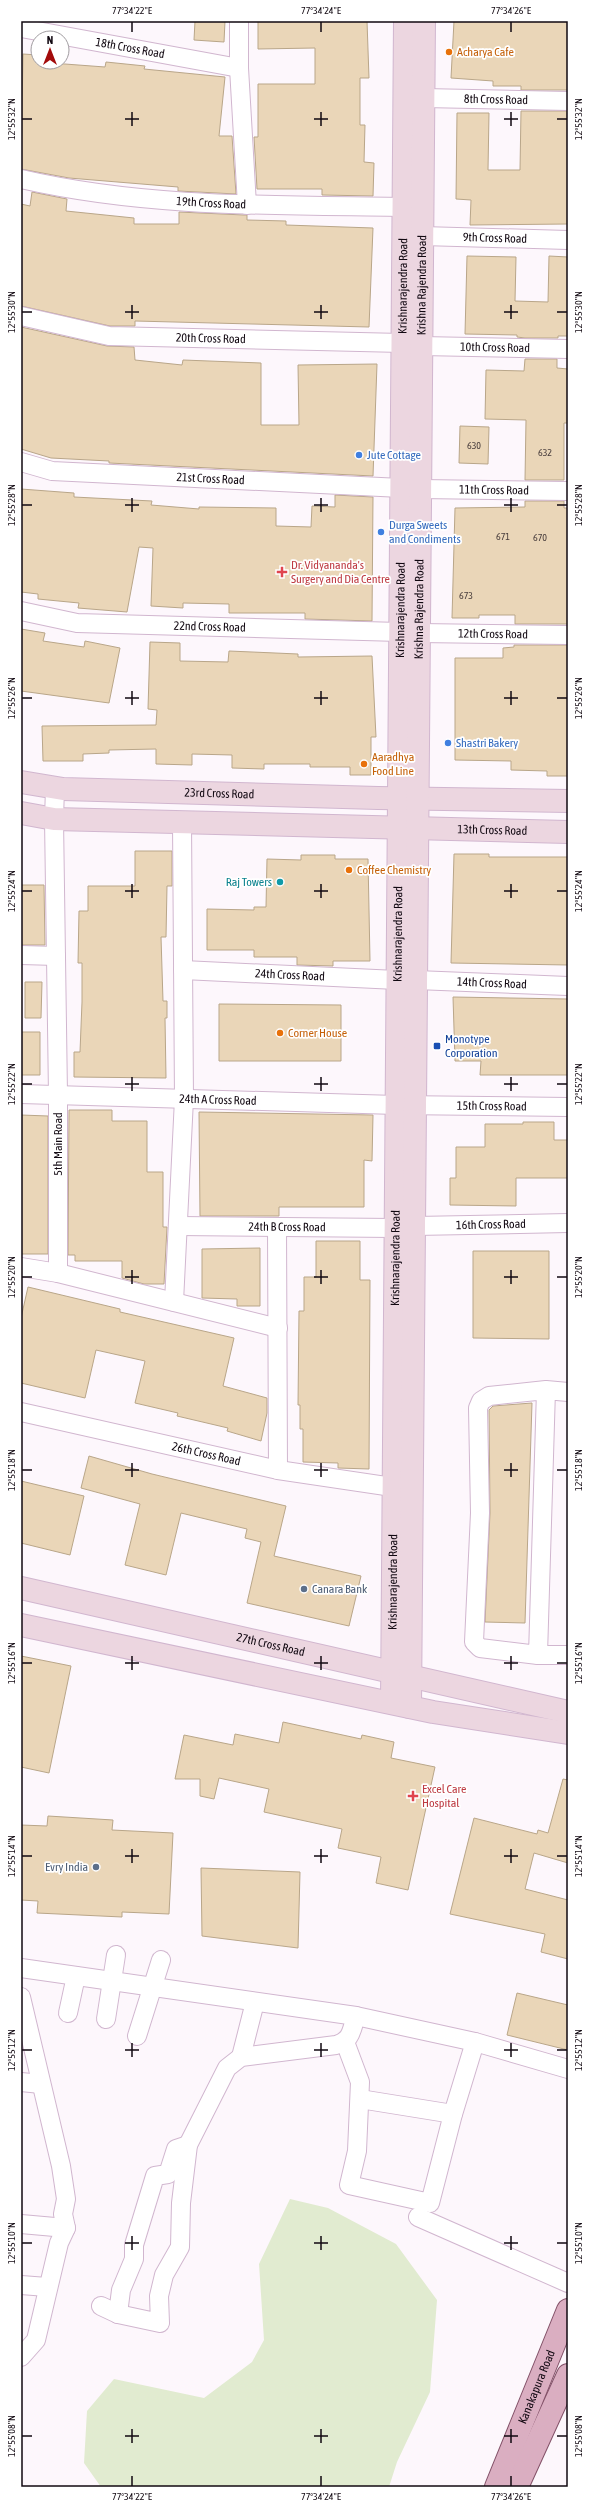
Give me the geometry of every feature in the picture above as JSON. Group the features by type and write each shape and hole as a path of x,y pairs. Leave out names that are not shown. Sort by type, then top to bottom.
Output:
{"main road":[{"name":"Krishnarajendra Road","path":"405,21 403,207 412,344"},
{"name":"Krishna Rajendra Road","path":"408,799 412,344 422,236 424,21"},
{"name":"23rd Cross Road","path":"21,782 55,788 408,799"},
{"name":"Krishnarajendra Road","path":"401,1704 408,799"},
{"path":"408,799 568,801"},
{"path":"21,813 54,819 408,826"},
{"name":"13th Cross Road","path":"408,826 568,832"},
{"name":"27th Cross Road","path":"21,1588 568,1712"},
{"path":"21,1625 401,1704 568,1734"},
{"name":"Kanakapura Road","path":"496,2487 568,2310"},
{"name":"Kanakapura Road","path":"517,2487 568,2375"}],"street":[{"path":"239,21 239,68 247,205"},
{"name":"18th Cross Road","path":"21,28 239,68"},
{"name":"8th Cross Road","path":"423,98 568,101"},
{"name":"19th Cross Road","path":"21,179 90,192 141,199 247,205 403,207"},
{"name":"9th Cross Road","path":"422,236 568,240"},
{"name":"20th Cross Road","path":"21,316 109,336 412,344"},
{"name":"10th Cross Road","path":"412,344 568,349"},
{"name":"21st Cross Road","path":"21,462 52,471 410,489"},
{"name":"11th Cross Road","path":"410,489 568,491"},
{"name":"22nd Cross Road","path":"21,611 77,623 409,633"},
{"name":"12th Cross Road","path":"409,633 568,635"},
{"name":"5th Main Road","path":"55,788 58,1273"},
{"path":"174,1302 184,1099 182,822"},
{"path":"21,955 56,956"},
{"name":"24th Cross Road","path":"183,970 407,980"},
{"name":"14th Cross Road","path":"407,980 568,986"},
{"name":"24th A Cross Road","path":"21,1094 406,1105"},
{"name":"15th Cross Road","path":"406,1105 568,1107"},
{"name":"16th Cross Road","path":"405,1227 568,1224"},
{"name":"24th B Cross Road","path":"178,1226 405,1227"},
{"path":"277,1227 278,1470"},
{"path":"21,1266 58,1273 278,1328"},
{"path":"568,1392 546,1390 489,1396 481,1401 478,1408 480,1513 474,1642 480,1648 538,1655 568,1655"},
{"path":"538,1655 546,1390"},
{"name":"26th Cross Road","path":"21,1412 278,1470 402,1488"},
{"path":"106,2019 116,1955"},
{"path":"137,2036 161,1960"},
{"path":"21,1968 356,2016 475,2042 568,2070"},
{"path":"68,2013 76,1976"},
{"path":"21,1997 24,2024 41,2084 61,2166 66,2199 62,2214 66,2228 60,2238 47,2287 48,2294 36,2340 21,2358"},
{"path":"242,2057 255,2002"},
{"path":"101,2306 118,2314 160,2323 159,2296 164,2275 180,2247 181,2204 188,2145 227,2068 242,2057 336,2045 346,2042 350,2037 356,2016"},
{"path":"346,2042 360,2082 357,2151 348,2185 430,2203 453,2114 475,2042"},
{"path":"21,2082 41,2084"},
{"path":"360,2099 453,2114"},
{"path":"118,2314 121,2290 134,2259 134,2244 155,2176 168,2174 176,2149 188,2145"},
{"path":"418,2217 568,2283"},
{"path":"21,2224 66,2228"},
{"path":"21,2285 47,2287"}],"green space":[{"path":"290,2199 328,2208 396,2244 437,2300 430,2392 397,2462 389,2487 101,2487 84,2463 87,2411 114,2379 204,2398 252,2362 264,2340 259,2264"}],"building":[{"path":"195,21 225,21 224,42 194,40"},
{"path":"258,21 367,21 369,78 360,78 360,125 365,125 364,162 374,163 373,196 322,195 322,189 257,189 254,137 258,137 258,84 315,84 315,48 258,49"},
{"path":"454,21 568,21 568,90 521,90 521,86 493,86 493,81 451,78"},
{"path":"23,54 30,54 30,70 70,70 70,64 105,67 106,62 145,66 144,69 225,77 219,136 232,136 236,194 178,191 178,187 69,178 21,169"},
{"path":"521,111 567,111 568,224 470,225 471,200 456,199 457,113 489,113 488,170 520,170"},
{"path":"32,192 67,199 66,211 134,218 134,224 179,224 179,212 247,215 247,220 286,221 286,225 373,228 369,327 135,321 135,326 110,326 21,306 21,204 30,206"},
{"path":"467,256 516,257 515,301 548,302 549,256 568,257 568,336 558,336 558,338 525,338 517,337 517,335 465,334"},
{"path":"21,327 107,346 134,347 135,360 182,365 183,360 261,363 261,425 299,425 298,365 377,364 373,476 109,463 109,461 51,458 21,449"},
{"path":"525,359 557,359 557,368 568,369 568,423 564,423 564,480 525,480 526,420 485,419 486,370 524,371"},
{"path":"460,426 489,427 488,464 459,463"},
{"path":"21,489 74,493 74,497 152,501 151,505 199,509 199,507 276,508 276,526 311,527 312,506 335,507 335,495 373,497 372,621 305,619 305,613 229,613 229,604 183,603 183,608 151,606 153,548 139,547 127,612 78,608 79,603 38,599 38,594 21,592"},
{"path":"525,501 564,501 564,508 568,508 568,624 515,624 515,615 479,615 479,618 452,618 455,508 525,507"},
{"path":"21,629 45,633 43,641 84,647 85,641 120,648 109,703 21,691"},
{"path":"150,642 180,643 180,661 228,662 229,651 298,654 298,657 372,656 376,737 371,737 371,775 350,775 350,767 310,767 310,764 264,764 264,769 232,768 232,755 192,754 192,765 156,764 156,749 109,750 109,753 83,754 83,761 43,761 42,726 156,725 157,710 148,709"},
{"path":"514,645 568,645 568,776 547,776 547,771 511,770 511,761 455,760 455,658 503,658 503,648 514,647"},
{"path":"135,851 172,851 172,886 167,886 166,937 161,937 163,1001 167,1001 167,1018 165,1018 166,1078 74,1077 74,1052 80,1052 82,1002 82,963 78,963 79,911 88,911 88,886 135,886"},
{"path":"454,854 489,854 489,857 568,857 568,965 451,963"},
{"path":"301,855 335,855 335,859 368,859 370,961 333,961 333,966 297,965 297,957 254,957 254,950 207,950 207,909 254,910 254,907 266,907 267,859 301,860"},
{"path":"21,885 44,885 45,945 21,945"},
{"path":"25,982 42,982 41,1018 25,1018"},
{"path":"453,997 568,999 568,1075 480,1075 481,1061 455,1061"},
{"name":"Corner House","path":"219,1004 341,1005 341,1061 219,1061"},
{"path":"21,1032 40,1032 40,1075 21,1075"},
{"path":"69,1110 112,1110 112,1121 147,1121 147,1172 163,1172 163,1227 167,1227 164,1284 144,1284 122,1278 122,1261 75,1261 75,1255 68,1255"},
{"path":"199,1112 373,1115 372,1161 364,1160 364,1207 279,1207 279,1216 200,1216"},
{"path":"21,1115 48,1116 48,1254 21,1254"},
{"path":"523,1122 554,1122 554,1140 568,1140 568,1178 516,1178 516,1206 450,1205 450,1178 456,1178 456,1147 485,1147 485,1124 523,1124"},
{"path":"316,1241 360,1241 360,1280 370,1280 369,1469 338,1468 338,1463 303,1462 303,1429 300,1429 300,1405 298,1405 299,1311 304,1311 304,1277 316,1277"},
{"path":"260,1248 260,1306 237,1306 237,1299 202,1298 202,1249"},
{"path":"473,1251 549,1251 549,1339 473,1338"},
{"path":"28,1287 120,1309 120,1312 234,1338 223,1386 267,1398 267,1413 261,1441 227,1431 228,1428 177,1416 178,1413 135,1403 145,1361 96,1350 85,1398 21,1383 21,1318"},
{"path":"532,1403 525,1623 485,1622 490,1513 489,1410 493,1406"},
{"path":"89,1456 152,1474 286,1506 274,1556 361,1576 349,1626 247,1603 261,1542 245,1538 247,1529 181,1513 166,1575 125,1565 140,1504 81,1488"},
{"path":"21,1481 84,1496 70,1555 21,1543"},
{"path":"21,1656 71,1666 49,1773 21,1767"},
{"path":"283,1722 361,1739 362,1735 394,1742 391,1758 435,1767 408,1890 376,1883 381,1857 338,1848 342,1829 264,1812 269,1789 219,1778 214,1799 200,1796 200,1779 175,1779 184,1735 233,1745 235,1734 279,1743"},
{"path":"563,1779 568,1780 568,1863 534,1853 525,1889 568,1900 568,1959 541,1952 545,1934 450,1914 474,1818 537,1834 538,1830 548,1833"},
{"name":"Evry India","path":"48,1816 113,1820 112,1830 173,1833 169,1914 122,1912 122,1917 37,1913 38,1901 21,1900 21,1825 47,1826"},
{"path":"201,1868 300,1872 298,1948 202,1936"},
{"path":"517,1993 568,2005 568,2050 507,2035"}],"place":[{"name":"Acharya Cafe","path":"449,52"},
{"name":"Jute Cottage","path":"359,455"},
{"name":"Durga Sweets and Condiments","path":"381,532"},
{"name":"Dr. Vidyananda's Surgery and Dia Centre","path":"282,572"},
{"name":"Shastri Bakery","path":"448,743"},
{"name":"Aaradhya Food Line","path":"364,764"},
{"name":"Coffee Chemistry","path":"349,870"},
{"name":"Raj Towers","path":"280,882"},
{"name":"Corner House","path":"280,1033"},
{"name":"Monotype Corporation","path":"437,1046"},
{"name":"Canara Bank","path":"304,1589"},
{"name":"Excel Care Hospital","path":"413,1796"},
{"name":"Evry India","path":"96,1867"}]}
